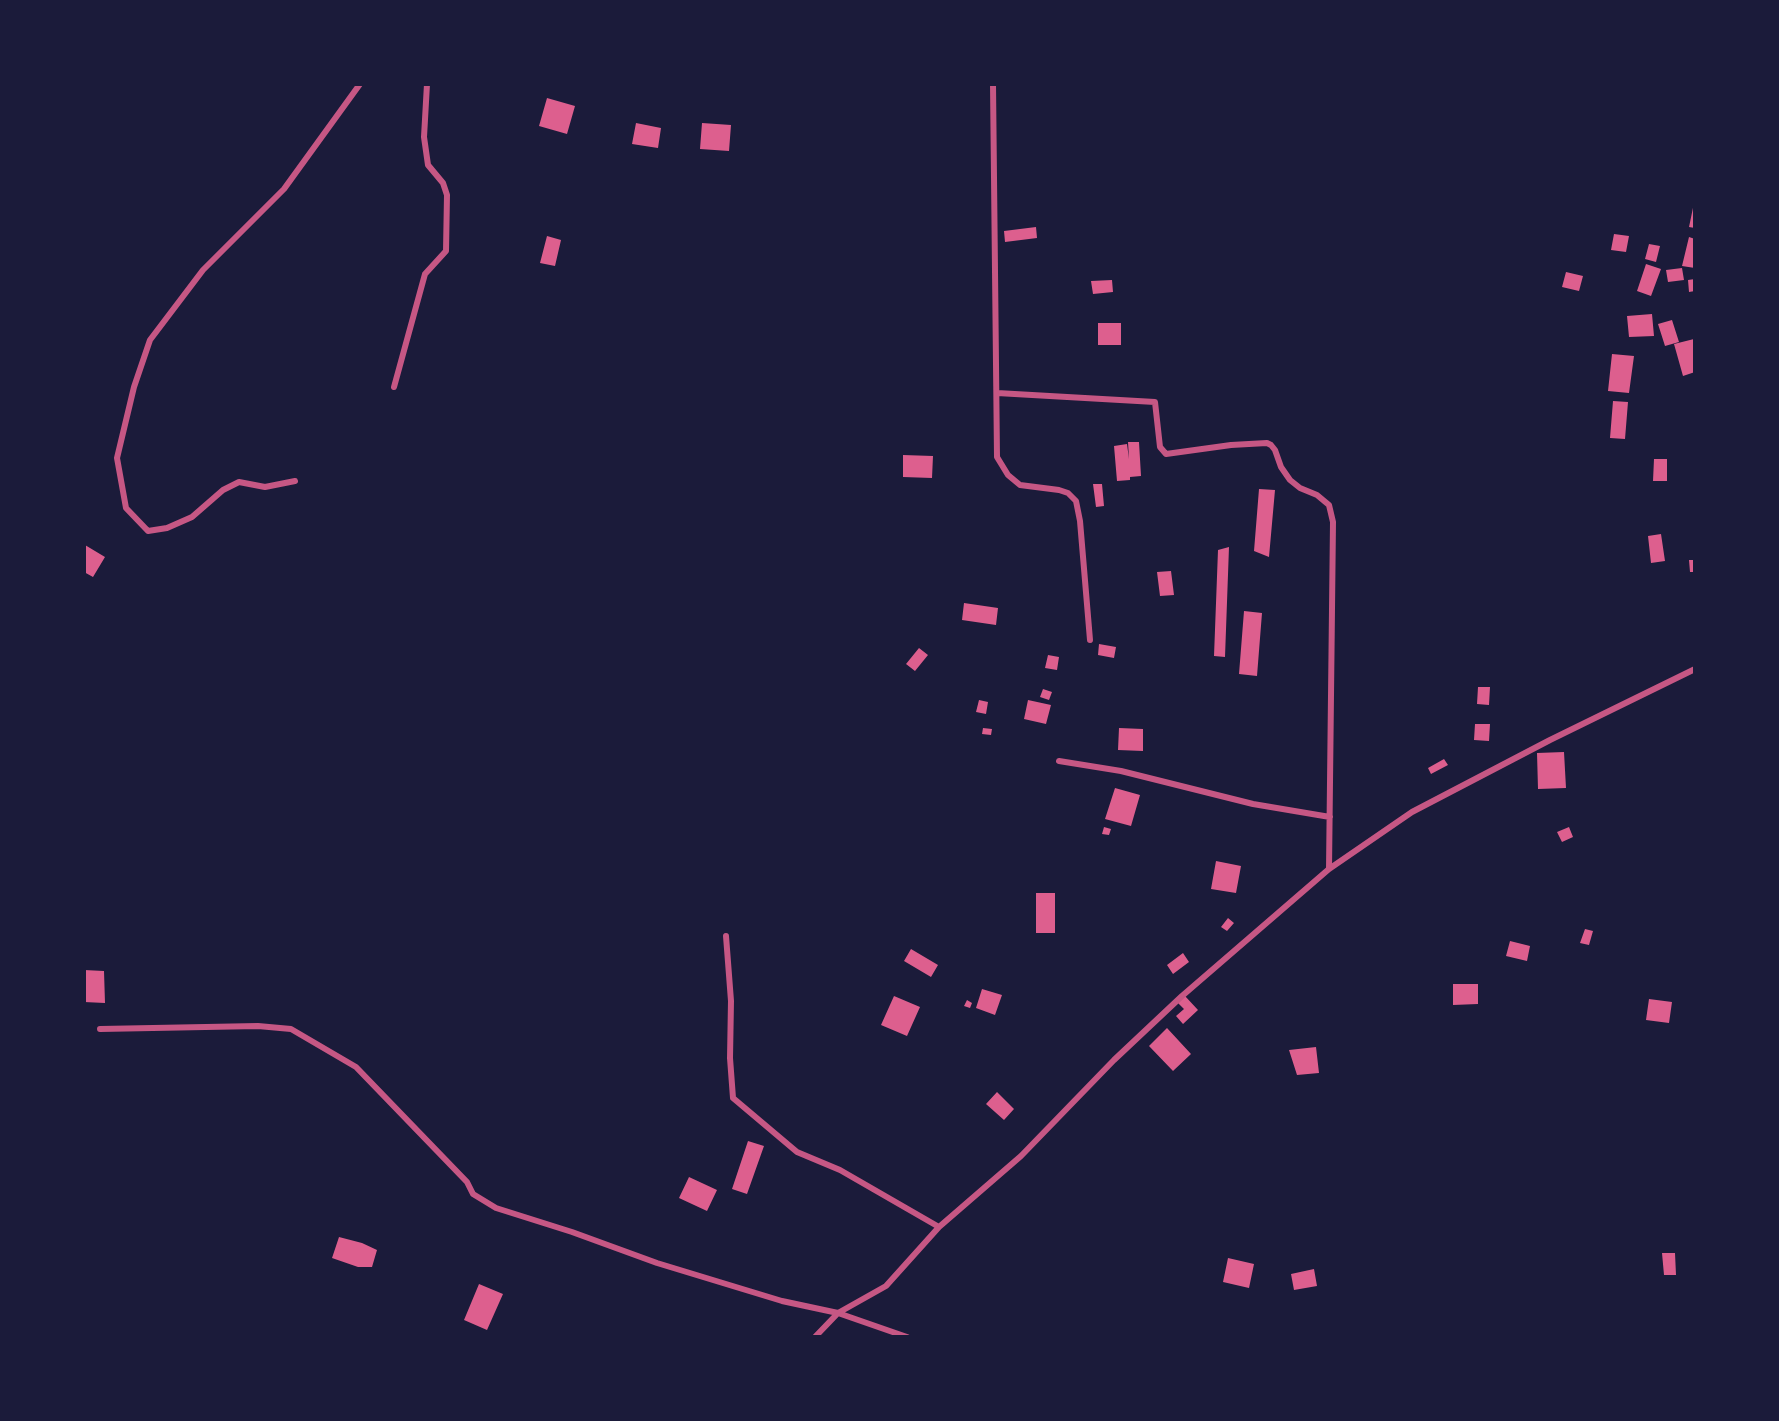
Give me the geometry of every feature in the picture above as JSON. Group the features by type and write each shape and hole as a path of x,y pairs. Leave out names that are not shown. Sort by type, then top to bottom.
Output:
{"street":[{"path":"295,481 265,487 239,482 223,490 192,517 166,528 148,531 126,508 117,458 134,387 150,340 203,270 284,189 360,84"},
{"path":"394,387 425,274 446,251 447,195 443,183 428,165 423,137 427,84"},
{"path":"993,84 997,457 1008,475 1020,485 1059,490 1068,493 1076,501 1080,521 1090,640"},
{"path":"997,393 1155,402 1160,447 1166,454 1266,442 1275,450 1281,467 1290,480 1300,488 1317,495 1329,506 1334,522 1329,869"},
{"path":"814,1337 838,1313 886,1286 939,1227 1021,1156 1114,1060 1182,996 1329,869 1412,812 1530,750 1695,669"},
{"path":"1059,761 1121,771 1253,804 1330,817"},
{"path":"726,936 733,1098 797,1152 840,1170 939,1227"},
{"path":"100,1029 258,1026 291,1029 356,1067 467,1182 473,1194 496,1208 572,1232 657,1263 782,1301 838,1313 906,1337"}],"building":[{"path":"547,98 575,106 567,134 539,126"},
{"path":"636,123 661,128 658,148 632,144"},
{"path":"702,123 731,125 729,151 700,149"},
{"path":"1695,204 1695,228 1689,227"},
{"path":"1036,227 1037,238 1005,242 1004,231"},
{"path":"1614,234 1629,236 1626,252 1611,250"},
{"path":"547,236 561,240 555,266 540,263"},
{"path":"1689,237 1695,239 1695,268 1682,266"},
{"path":"1649,244 1660,246 1656,262 1645,259"},
{"path":"1646,264 1661,269 1651,296 1637,291"},
{"path":"1682,268 1684,280 1668,282 1666,270"},
{"path":"1566,272 1583,276 1579,291 1562,287"},
{"path":"1695,279 1695,291 1689,292 1688,280"},
{"path":"1112,280 1113,292 1093,294 1091,281"},
{"path":"1652,314 1654,336 1629,337 1627,316"},
{"path":"1672,320 1679,342 1665,346 1658,324"},
{"path":"1098,323 1121,323 1121,345 1098,345"},
{"path":"1694,339 1695,372 1683,376 1674,344"},
{"path":"1612,354 1634,356 1629,393 1608,391"},
{"path":"1613,401 1628,402 1625,439 1610,438"},
{"path":"1128,442 1139,442 1141,476 1117,481 1114,446 1127,444 1129,459"},
{"path":"903,455 933,456 932,478 903,477"},
{"path":"1654,459 1667,459 1667,481 1653,481"},
{"path":"1093,484 1102,484 1104,506 1096,507"},
{"path":"1259,489 1275,490 1269,557 1254,551"},
{"path":"1661,534 1665,561 1651,563 1648,536"},
{"path":"85,545 105,557 93,577 84,572"},
{"path":"1229,547 1225,657 1214,656 1218,550"},
{"path":"1689,560 1695,560 1695,572 1690,572"},
{"path":"1171,571 1174,595 1160,596 1157,572"},
{"path":"964,603 998,608 996,625 962,620"},
{"path":"1244,611 1262,613 1257,676 1239,674"},
{"path":"1099,644 1116,647 1114,658 1098,655"},
{"path":"919,648 928,655 915,671 906,664"},
{"path":"1048,655 1059,657 1057,670 1045,668"},
{"path":"1478,687 1490,687 1489,705 1477,704"},
{"path":"1043,689 1052,692 1049,700 1040,697"},
{"path":"979,700 988,702 986,714 976,712"},
{"path":"1028,700 1051,705 1046,724 1024,719"},
{"path":"1475,724 1490,724 1489,741 1474,740"},
{"path":"983,728 992,729 991,735 982,734"},
{"path":"1119,728 1143,729 1143,751 1118,750"},
{"path":"1564,752 1566,788 1538,789 1537,753"},
{"path":"1444,759 1448,765 1431,774 1428,768"},
{"path":"1115,788 1140,795 1131,826 1105,819"},
{"path":"1104,827 1111,829 1109,835 1102,834"},
{"path":"1569,827 1573,837 1562,842 1557,832"},
{"path":"1216,861 1241,866 1236,893 1211,889"},
{"path":"1036,893 1055,893 1055,933 1036,933"},
{"path":"1228,918 1234,923 1227,931 1221,927"},
{"path":"1585,929 1593,931 1589,945 1580,943"},
{"path":"1510,941 1530,946 1527,961 1506,956"},
{"path":"911,949 938,965 931,977 904,961"},
{"path":"1183,953 1189,962 1173,974 1167,965"},
{"path":"84,970 104,971 105,1003 84,1002"},
{"path":"1453,984 1478,984 1478,1004 1453,1005"},
{"path":"982,989 1002,995 995,1015 976,1008"},
{"path":"894,996 920,1007 907,1036 881,1025"},
{"path":"1185,996 1198,1010 1183,1024 1176,1016 1184,1009 1178,1003"},
{"path":"1649,999 1672,1002 1669,1023 1646,1020"},
{"path":"967,1000 972,1003 970,1008 964,1006"},
{"path":"1167,1028 1191,1054 1173,1071 1149,1046"},
{"path":"1316,1047 1319,1073 1297,1075 1289,1050"},
{"path":"997,1092 1014,1109 1004,1120 986,1104"},
{"path":"748,1141 764,1146 747,1194 732,1189"},
{"path":"689,1177 717,1190 707,1211 679,1198"},
{"path":"339,1237 377,1250 372,1267 358,1267 332,1258"},
{"path":"1662,1253 1675,1253 1676,1275 1664,1275"},
{"path":"1228,1258 1254,1264 1249,1288 1223,1282"},
{"path":"1314,1269 1317,1286 1294,1290 1291,1274"},
{"path":"479,1284 503,1294 487,1330 464,1320"}]}
